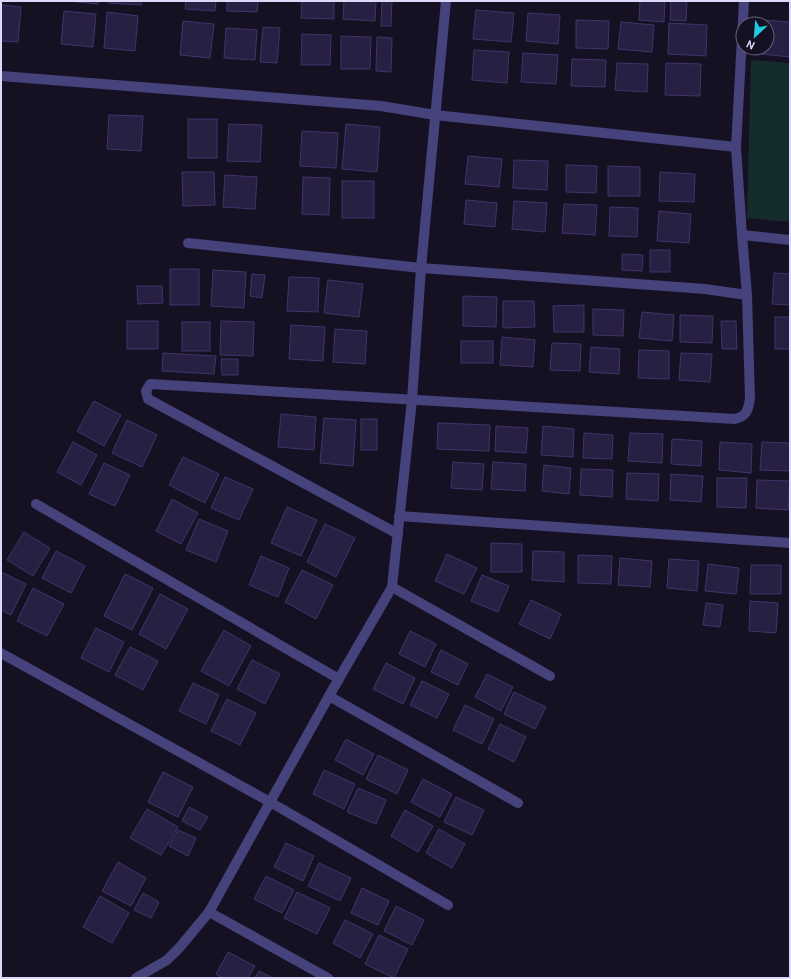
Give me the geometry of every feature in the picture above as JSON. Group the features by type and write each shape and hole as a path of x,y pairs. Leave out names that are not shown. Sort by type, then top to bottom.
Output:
{"street":[{"path":"136,978 167,960 180,947 209,912 329,696 392,587 412,400 421,268 446,1"},
{"path":"398,534 148,399 146,391 150,384 735,419 742,417 748,410 750,399 747,295 736,147 744,1"},
{"path":"1,76 381,106 435,115 736,147"},
{"path":"742,235 790,240"},
{"path":"188,243 421,268 705,289 747,295"},
{"path":"36,504 339,679"},
{"path":"399,516 790,543"},
{"path":"392,587 550,676"},
{"path":"1,653 270,802 448,905"},
{"path":"329,696 518,803"},
{"path":"209,912 328,978"}],"green space":[{"path":"751,60 790,63 790,222 747,218"}],"building":[{"path":"69,1 99,1 98,4"},
{"path":"108,1 141,1 141,5 108,3"},
{"path":"186,1 216,1 215,11 185,9"},
{"path":"227,1 258,1 257,12 227,11"},
{"path":"302,1 334,1 334,19 301,18"},
{"path":"344,1 376,1 375,21 343,19"},
{"path":"382,1 392,1 391,26 381,26"},
{"path":"640,1 665,1 664,22 639,20"},
{"path":"671,1 687,1 686,21 670,20"},
{"path":"1,5 21,7 18,42 1,41"},
{"path":"476,10 514,13 511,42 473,39"},
{"path":"64,11 96,14 93,47 61,44"},
{"path":"107,12 138,16 135,51 104,48"},
{"path":"528,13 560,15 558,44 526,41"},
{"path":"576,20 609,21 608,49 576,48"},
{"path":"183,21 214,24 210,58 180,55"},
{"path":"775,21 790,22 790,57 775,55"},
{"path":"621,22 654,25 652,52 618,49"},
{"path":"669,23 707,25 706,56 668,54"},
{"path":"263,27 280,28 277,63 260,62"},
{"path":"226,28 257,30 255,60 224,58"},
{"path":"302,34 331,35 330,65 301,65"},
{"path":"341,36 371,37 370,69 341,69"},
{"path":"377,37 392,38 391,72 376,71"},
{"path":"474,50 509,52 507,83 472,80"},
{"path":"523,53 558,55 556,84 521,82"},
{"path":"572,59 606,60 605,87 571,86"},
{"path":"617,63 648,64 647,92 615,90"},
{"path":"666,63 701,64 700,96 665,95"},
{"path":"109,115 143,116 141,151 107,149"},
{"path":"188,119 217,119 217,158 188,158"},
{"path":"229,124 262,125 260,162 227,161"},
{"path":"346,124 380,127 377,172 342,169"},
{"path":"302,131 338,133 336,168 300,166"},
{"path":"468,156 502,159 499,187 465,184"},
{"path":"514,160 548,161 547,190 513,188"},
{"path":"566,165 597,166 596,193 566,192"},
{"path":"608,166 640,167 640,196 608,196"},
{"path":"182,172 214,172 215,205 183,206"},
{"path":"660,172 695,174 694,202 659,201"},
{"path":"225,175 257,177 255,209 223,207"},
{"path":"303,177 330,178 329,215 302,214"},
{"path":"342,181 374,181 374,218 342,218"},
{"path":"466,200 497,203 495,227 464,224"},
{"path":"514,201 547,203 545,232 512,229"},
{"path":"564,204 597,205 595,235 562,233"},
{"path":"610,207 638,208 637,237 609,236"},
{"path":"659,211 691,214 689,243 657,241"},
{"path":"650,250 670,250 670,272 650,272"},
{"path":"622,254 643,255 642,271 622,270"},
{"path":"170,269 199,269 199,305 170,305"},
{"path":"213,270 246,272 244,308 211,306"},
{"path":"774,273 790,274 790,305 772,304"},
{"path":"252,274 265,275 262,298 250,296"},
{"path":"289,277 319,278 318,312 287,311"},
{"path":"328,280 363,284 359,317 324,313"},
{"path":"137,286 162,286 163,303 138,304"},
{"path":"463,296 497,297 496,327 463,326"},
{"path":"503,301 534,301 535,327 503,328"},
{"path":"584,305 584,332 554,332 553,306"},
{"path":"593,309 624,310 623,336 593,335"},
{"path":"642,312 674,315 672,341 639,338"},
{"path":"680,315 713,316 712,343 680,342"},
{"path":"775,317 790,317 790,349 775,349"},
{"path":"127,321 158,321 158,349 127,349"},
{"path":"221,321 254,322 253,356 220,355"},
{"path":"721,321 736,321 737,349 722,349"},
{"path":"182,322 210,322 210,351 182,351"},
{"path":"291,325 325,327 323,361 289,359"},
{"path":"335,329 367,331 365,364 333,362"},
{"path":"502,337 535,340 533,367 500,365"},
{"path":"461,341 493,341 493,363 461,363"},
{"path":"552,343 581,344 580,371 550,370"},
{"path":"591,347 620,349 619,374 589,372"},
{"path":"639,350 669,351 669,379 638,378"},
{"path":"163,353 216,356 214,374 162,371"},
{"path":"681,353 712,354 710,382 679,380"},
{"path":"221,359 238,359 238,375 222,375"},
{"path":"94,401 121,415 104,446 77,431"},
{"path":"281,414 316,417 314,450 278,447"},
{"path":"324,418 356,420 353,466 320,463"},
{"path":"361,419 377,419 377,450 361,450"},
{"path":"127,420 157,435 142,467 112,453"},
{"path":"438,423 490,425 489,451 437,449"},
{"path":"496,426 528,428 526,453 495,451"},
{"path":"543,426 574,429 573,457 541,455"},
{"path":"584,433 613,435 612,459 583,458"},
{"path":"630,433 663,434 662,463 628,461"},
{"path":"672,439 702,441 701,466 671,464"},
{"path":"73,442 97,455 81,485 57,472"},
{"path":"720,442 752,444 751,473 719,470"},
{"path":"762,442 790,443 790,471 760,470"},
{"path":"183,457 219,474 205,503 169,485"},
{"path":"453,462 484,464 482,490 451,488"},
{"path":"493,462 526,464 525,491 491,489"},
{"path":"104,463 130,475 115,506 89,494"},
{"path":"544,465 571,468 569,494 542,491"},
{"path":"581,469 613,470 612,497 580,495"},
{"path":"627,473 659,474 658,501 626,499"},
{"path":"671,474 703,476 701,502 670,500"},
{"path":"225,477 253,489 239,520 211,508"},
{"path":"717,478 747,478 746,508 717,507"},
{"path":"757,480 790,481 788,510 756,508"},
{"path":"172,499 198,513 181,544 156,531"},
{"path":"287,507 317,520 301,556 271,543"},
{"path":"199,519 228,531 216,562 186,550"},
{"path":"325,524 355,538 336,577 307,562"},
{"path":"24,532 50,548 33,576 7,560"},
{"path":"491,543 522,544 522,572 491,572"},
{"path":"56,551 85,566 71,593 42,578"},
{"path":"533,551 564,552 564,582 532,580"},
{"path":"447,554 477,568 464,594 435,581"},
{"path":"578,555 612,556 611,584 578,583"},
{"path":"261,556 289,568 278,597 249,585"},
{"path":"620,558 652,561 650,587 618,585"},
{"path":"669,559 699,561 697,591 667,588"},
{"path":"708,564 739,568 736,594 705,591"},
{"path":"751,565 781,565 781,594 750,594"},
{"path":"302,570 333,585 316,619 285,602"},
{"path":"1,572 26,584 11,615 1,610"},
{"path":"125,574 153,588 132,630 104,616"},
{"path":"482,575 509,586 498,612 471,601"},
{"path":"33,588 64,604 47,636 17,621"},
{"path":"160,594 188,609 166,649 139,634"},
{"path":"531,600 561,614 550,639 519,624"},
{"path":"750,601 778,603 776,633 749,631"},
{"path":"706,603 723,605 720,627 703,625"},
{"path":"96,628 124,642 109,672 81,658"},
{"path":"224,630 251,646 229,686 201,671"},
{"path":"410,631 436,644 425,667 399,654"},
{"path":"130,647 158,661 143,690 115,675"},
{"path":"441,650 468,664 458,685 431,672"},
{"path":"252,660 280,674 265,704 237,689"},
{"path":"386,663 415,678 403,704 373,689"},
{"path":"487,674 513,687 501,711 475,697"},
{"path":"422,681 449,694 437,718 410,705"},
{"path":"193,683 219,695 206,724 179,711"},
{"path":"514,692 546,707 535,729 504,714"},
{"path":"227,699 256,713 240,745 211,731"},
{"path":"465,705 494,719 482,744 453,730"},
{"path":"500,724 526,737 514,762 488,749"},
{"path":"346,739 374,754 363,775 335,760"},
{"path":"378,755 408,770 397,794 366,779"},
{"path":"324,770 355,784 344,809 313,794"},
{"path":"163,772 193,787 178,817 148,802"},
{"path":"423,779 452,794 440,817 411,802"},
{"path":"358,788 386,800 376,824 347,812"},
{"path":"456,797 484,810 472,835 444,822"},
{"path":"189,807 208,817 200,830 182,821"},
{"path":"147,809 178,827 161,855 130,838"},
{"path":"405,810 433,826 418,852 391,836"},
{"path":"439,829 465,844 452,868 426,853"},
{"path":"178,830 196,838 188,856 169,846"},
{"path":"286,843 314,856 303,881 274,867"},
{"path":"118,862 146,878 131,906 102,891"},
{"path":"319,863 351,878 340,901 308,886"},
{"path":"266,876 294,890 282,913 254,899"},
{"path":"362,888 389,901 378,925 351,913"},
{"path":"297,892 330,908 317,934 284,918"},
{"path":"143,893 159,902 151,918 134,910"},
{"path":"100,896 129,913 112,943 83,927"},
{"path":"396,906 424,920 412,945 384,931"},
{"path":"345,920 373,934 360,958 333,943"},
{"path":"379,935 408,949 394,978 365,964"},
{"path":"228,952 255,966 248,978 223,978 216,974"},
{"path":"259,971 273,978 255,978"}]}
